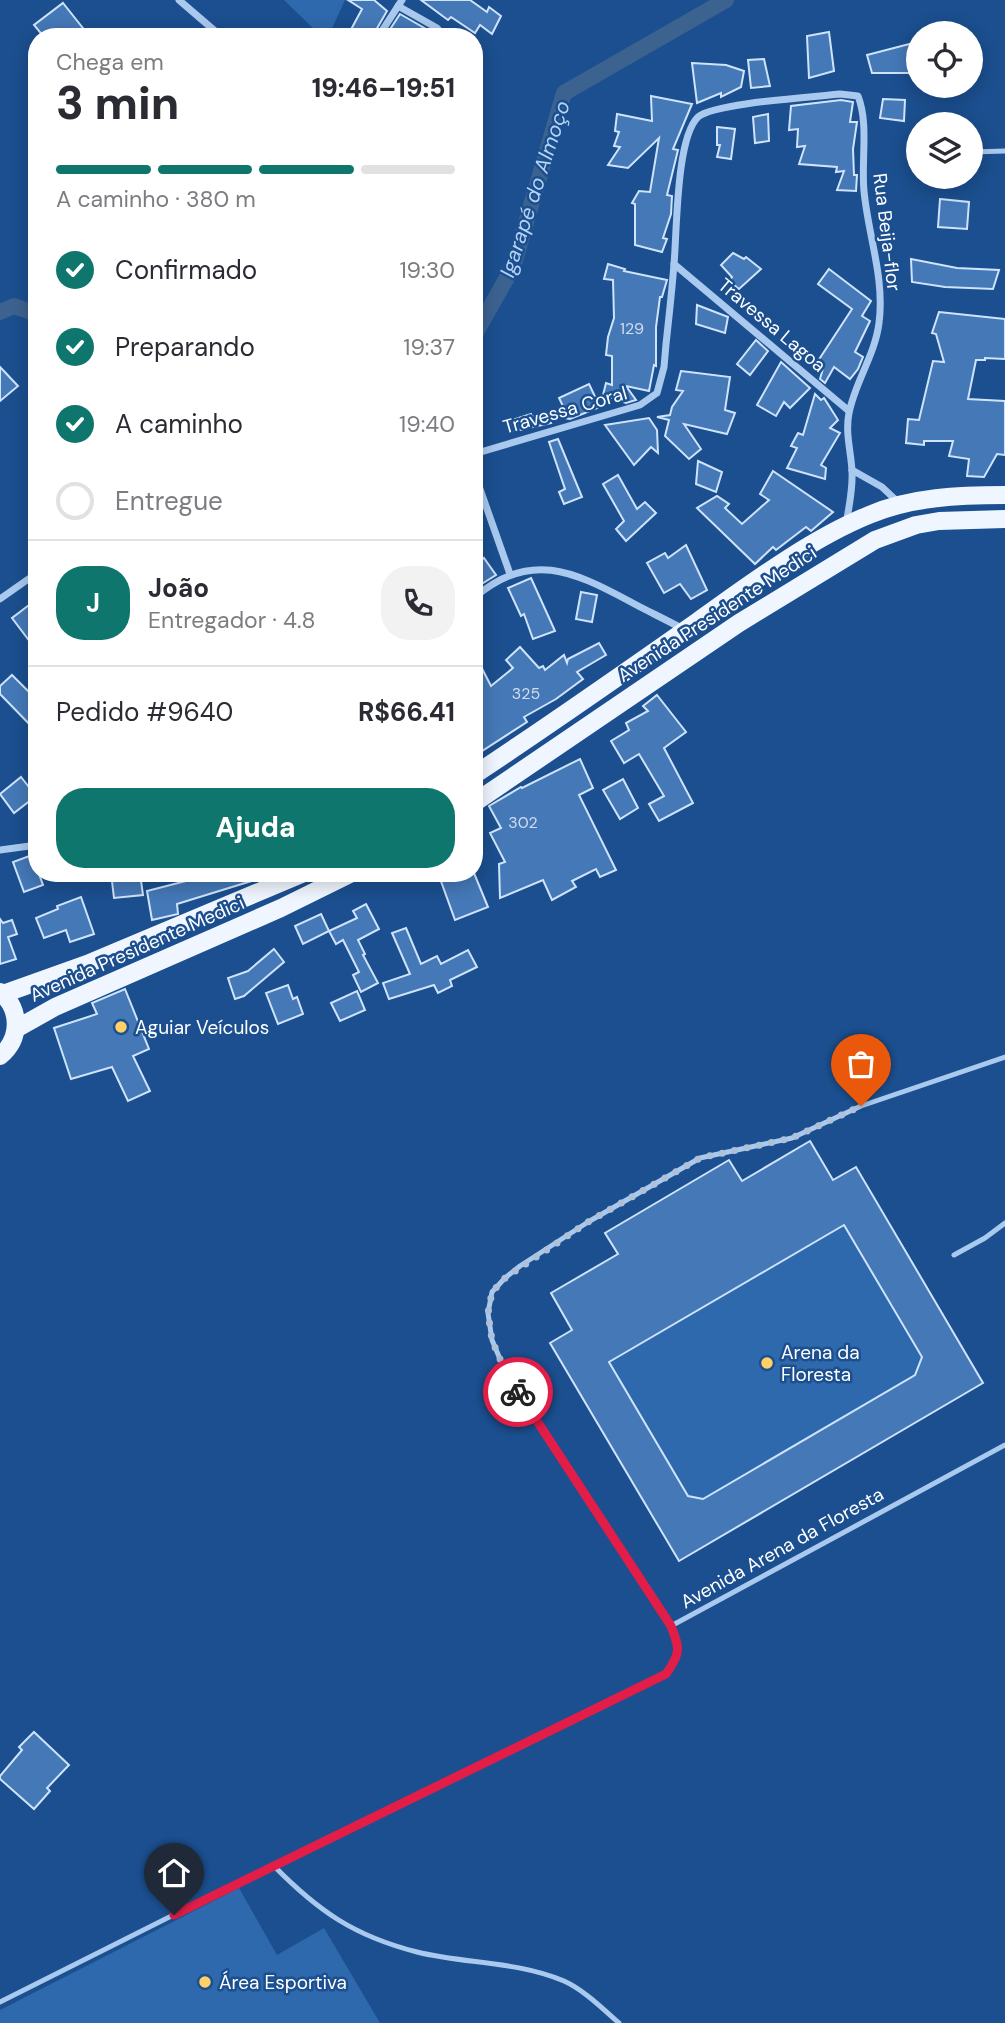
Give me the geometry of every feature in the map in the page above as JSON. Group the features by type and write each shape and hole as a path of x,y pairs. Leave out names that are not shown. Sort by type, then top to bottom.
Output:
{"main road":[{"name":"Avenida Presidente Medici","path":"483,769 739,592 846,525 900,505 944,498 1005,495"},
{"name":"Avenida Presidente Medici","path":"483,797 738,623 875,540 916,525 939,521 1005,519"},
{"name":"Avenida Presidente Medici","path":"2,993 87,964 283,882"},
{"name":"Avenida Presidente Medici","path":"16,1029 55,1007 281,908 334,882"},
{"path":"0,1056 13,1041 16,1029 14,1010 2,993"}],"street":[{"path":"179,0 212,28"},
{"path":"384,28 400,3 437,28"},
{"name":"Rua Beija-flor","path":"674,264 684,153 692,126 698,117 706,112 734,107 840,94 858,96 862,118 864,192 881,301 872,353 849,411 848,447 852,470 846,525"},
{"name":"Travessa Lagoa","path":"674,264 849,411"},
{"name":"Travessa Coral","path":"483,451 650,400 657,393 664,367 674,264"},
{"path":"852,470 882,488 900,505"},
{"path":"483,498 510,574"},
{"path":"483,590 510,574 546,568 568,572 685,630"},
{"path":"0,599 28,579"},
{"path":"0,850 28,846"}],"lane":[{"path":"983,152 1005,151"},
{"path":"671,1626 508,1378 492,1340 488,1313 492,1292 520,1266 588,1222 700,1158 792,1138 861,1106 1005,1057"},
{"path":"954,1255 1005,1223"},
{"name":"Avenida Arena da Floresta","path":"0,2003 273,1865 666,1674 676,1660 679,1647 671,1626 1005,1445"},
{"path":"273,1865 295,1888 346,1927 377,1940 418,1952 516,1967 565,1982 619,2023"}],"shaded area":[{"path":"284,0 345,0 332,28 313,28"},
{"name":"Arena da Floresta","path":"810,1141 833,1180 856,1167 983,1383 679,1561 550,1343 572,1330 551,1293 617,1254 605,1233 729,1160 742,1181"},
{"name":"Área Esportiva","path":"239,1888 277,1955 324,1928 380,2023 0,2023 0,2010"}],"building":[{"path":"348,0 374,0 387,11 377,28 352,28 362,9"},
{"path":"421,0 470,0 487,12 489,7 501,16 492,34 480,25 478,28 468,28 451,17 448,20"},
{"path":"63,3 83,28 36,28 34,25"},
{"path":"400,14 424,28 391,28"},
{"path":"829,32 834,71 809,78 807,36"},
{"path":"906,45 906,73 872,73 867,55"},
{"path":"764,59 770,86 751,88 748,60"},
{"path":"692,63 726,65 744,71 741,87 721,97 721,93 697,103"},
{"path":"651,96 692,104 673,149 678,150 667,195 672,196 671,214 663,238 667,239 662,252 635,245 635,204 632,203 639,191 650,192 659,138 628,168 608,165 620,147 614,146 619,132 615,131 617,114 652,121"},
{"path":"883,99 905,100 904,121 880,118"},
{"path":"841,100 853,102 850,122 857,122 853,149 854,175 857,175 856,191 837,190 844,171 836,172 837,167 799,164 805,146 797,147 798,129 789,130 791,106"},
{"path":"768,114 769,141 755,143 753,117"},
{"path":"717,127 735,129 731,159 717,157 720,145 717,145"},
{"path":"940,199 969,202 967,229 938,227"},
{"path":"733,253 744,259 746,257 761,269 739,289 729,281 732,277 721,265"},
{"path":"911,259 957,268 999,270 993,289 945,287 912,282"},
{"path":"608,264 625,269 624,271 667,280 660,297 656,327 656,366 654,365 649,391 626,386 636,400 626,403 603,395 606,383 612,385 612,356 606,355 614,318 613,280 604,279"},
{"path":"829,269 871,301 862,316 870,321 855,352 863,357 858,369 850,379 834,367 825,383 820,379 824,365 818,361 852,309 818,284"},
{"path":"697,305 728,317 725,333 696,324"},
{"path":"939,312 1005,319 1005,359 976,360 968,399 1005,401 1005,455 997,454 984,477 967,476 969,459 949,456 953,441 924,441 924,445 906,443 908,419 919,420 933,361 944,362 936,334 932,333"},
{"path":"756,340 768,351 750,375 737,364"},
{"path":"781,362 810,388 790,408 784,402 776,416 757,405"},
{"path":"0,367 18,386 0,401"},
{"path":"681,371 730,377 725,410 735,413 727,434 684,424 701,449 689,459 665,436 669,420 657,417 670,415 683,391 676,390"},
{"path":"589,384 600,407 570,419 565,418 559,408 563,406 559,398"},
{"path":"815,394 821,400 824,398 838,420 830,428 840,433 821,465 826,468 825,479 787,468 797,448 791,446 798,433 803,435"},
{"path":"546,412 551,423 510,432 508,426 517,423 515,419"},
{"path":"649,418 657,430 658,453 651,447 634,465 605,425"},
{"path":"558,439 582,497 564,504 559,492 565,489 549,442"},
{"path":"698,461 722,472 716,492 696,484"},
{"path":"773,471 833,512 811,531 806,527 776,550 773,547 755,564 697,508 717,496 729,504 725,508 742,524 769,500 760,494"},
{"path":"618,475 637,509 645,502 656,513 626,541 616,529 624,521 603,484"},
{"path":"686,545 707,590 691,599 680,584 664,593 647,563 665,553 668,558"},
{"path":"483,559 496,575 483,583"},
{"path":"531,578 555,631 533,639 524,614 521,616 508,588"},
{"path":"581,592 597,595 592,622 576,619"},
{"path":"28,606 28,639 12,618"},
{"path":"599,643 606,655 577,672 583,679 556,699 524,717 527,722 483,750 483,670 491,686 513,668 506,660 520,647 539,668 543,666 545,670 564,655 567,663 568,659"},
{"path":"12,675 28,691 28,723 0,694 0,686"},
{"path":"657,695 686,732 664,748 693,803 659,821 649,804 664,796 639,754 624,763 611,741 629,730 626,723 648,711 643,706"},
{"path":"580,759 593,788 579,795 616,870 600,877 596,869 572,881 576,887 552,900 543,880 500,898 499,864 505,862 490,833 501,828 489,806 521,787"},
{"path":"21,777 28,786 28,802 14,813 0,794"},
{"path":"623,779 638,808 620,819 603,790"},
{"path":"28,856 28,882 42,882 43,885 24,892 13,862"},
{"path":"112,882 141,882 143,895 114,898"},
{"path":"182,882 248,882 177,904 178,914 152,920 147,891"},
{"path":"441,882 478,882 488,907 455,920"},
{"path":"81,897 94,934 70,942 66,930 44,938 36,918"},
{"path":"366,904 379,929 358,940 378,983 361,992 353,975 359,972 343,940 336,944 329,931 357,918 353,911"},
{"path":"321,914 329,931 303,944 295,926"},
{"path":"0,919 3,923 12,920 17,934 8,937 16,959 0,964"},
{"path":"406,928 421,964 437,956 441,964 468,950 477,967 450,980 452,986 438,993 434,985 389,999 383,983 410,974 392,933"},
{"path":"274,949 284,962 244,996 235,999 228,978 248,971"},
{"path":"288,985 293,999 297,997 303,1014 278,1024 266,993"},
{"path":"125,989 149,1049 133,1056 150,1091 128,1101 112,1067 71,1079 54,1028 97,1014 92,1003"},
{"path":"357,991 365,1010 340,1021 331,1003"},
{"path":"810,1141 833,1180 856,1167 983,1383 679,1561 550,1343 572,1330 551,1293 618,1254 605,1233 729,1160 742,1181","holes":["844,1225 922,1357 915,1375 703,1499 688,1496 609,1362"]},
{"path":"34,1732 69,1765 47,1788 50,1791 34,1809 0,1779 0,1776 22,1750 19,1747"}],"waterway":[{"name":"Igarapé do Almoço","path":"483,320 513,267 564,93 726,0"},
{"name":"Igarapé do Almoço","path":"0,312 14,306 28,311"}],"way so far":[{"path":"518,1392 508,1378 492,1340 488,1313 492,1292 505,1278 588,1222 700,1158 792,1138 861,1106"}],"place":[{"name":"Aguiar Veículos","path":"121,1027"},
{"name":"Arena da Floresta","path":"767,1363"},
{"name":"Área Esportiva","path":"205,1982"}],"route":[{"path":"174,1915 666,1674 676,1660 679,1647 671,1626 518,1392"}]}
